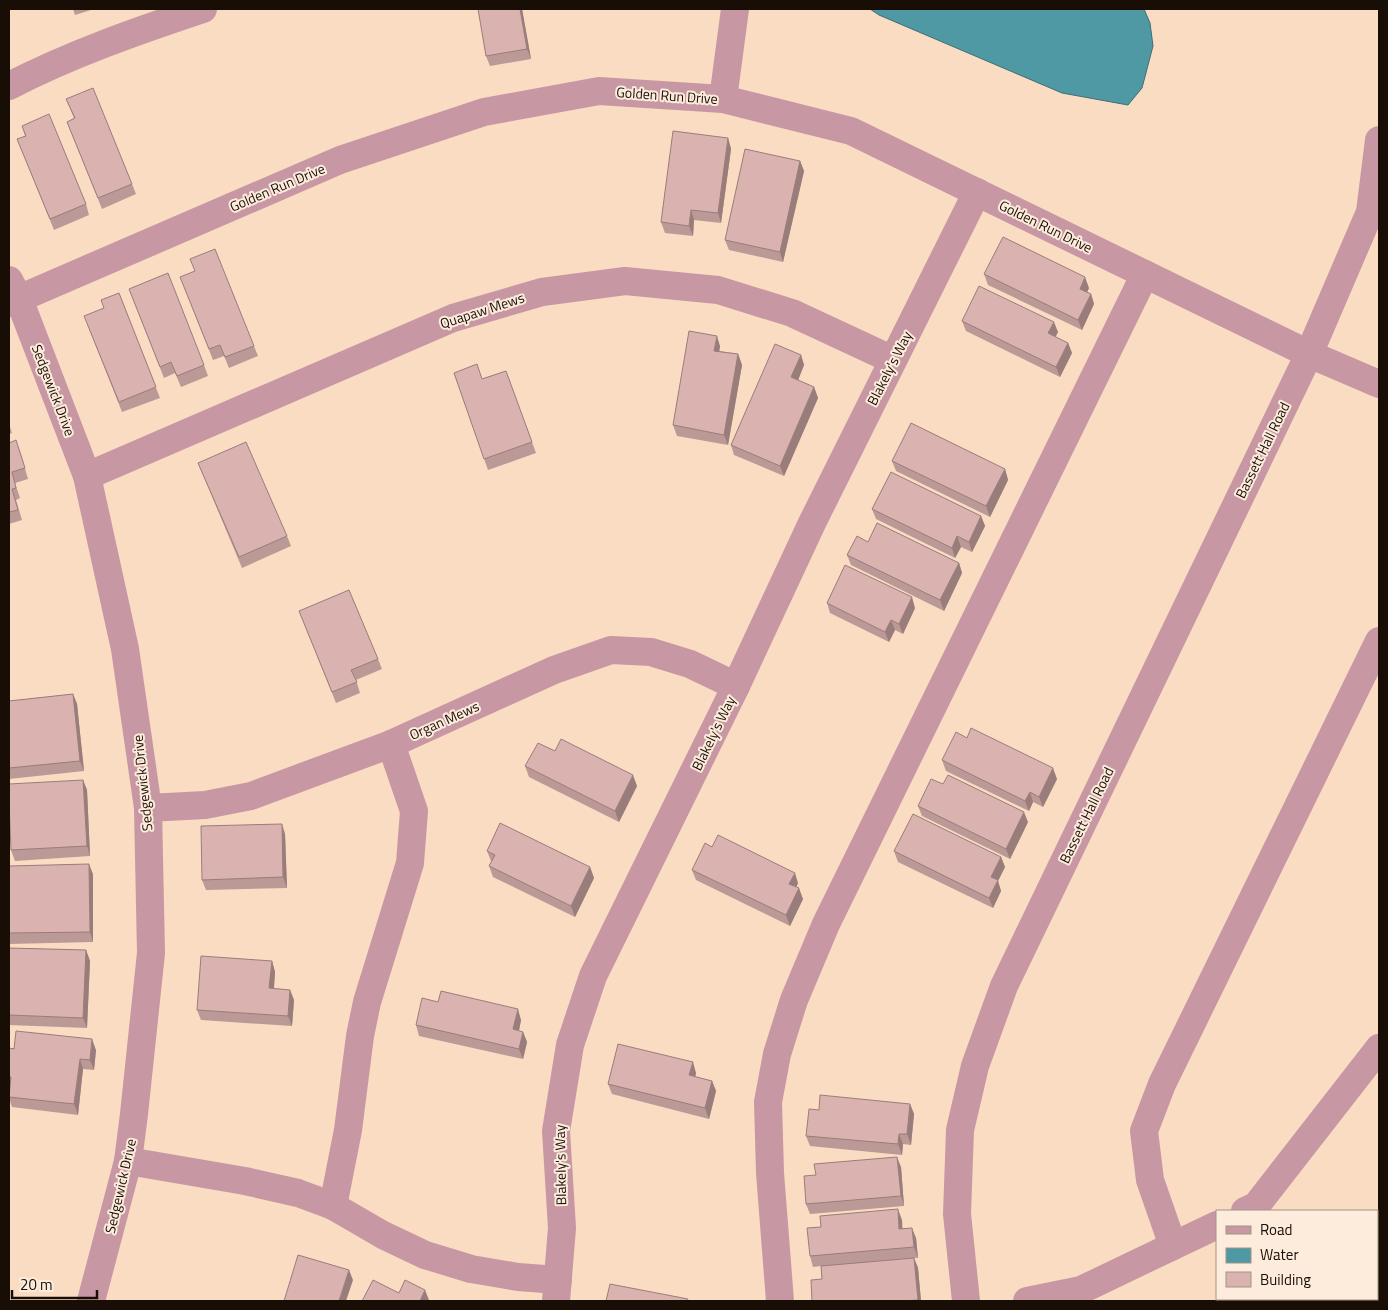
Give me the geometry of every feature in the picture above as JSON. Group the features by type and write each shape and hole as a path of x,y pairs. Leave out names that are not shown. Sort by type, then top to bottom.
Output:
{"street":[{"path":"9,86 124,35 203,9"},
{"path":"723,99 735,9"},
{"name":"Golden Run Drive","path":"12,294 340,160 484,112 600,91 723,99 851,131 1309,354 1379,384"},
{"name":"Bassett Hall Road","path":"966,1301 957,1214 960,1130 975,1066 1000,995 1309,354 1370,212 1379,140"},
{"name":"Blakely's Way","path":"557,1291 562,1228 556,1131 570,1045 594,976 736,686 812,523 977,192"},
{"path":"780,1301 770,1173 768,1102 777,1054 794,1000 835,906 1145,274"},
{"name":"Quapaw Mews","path":"87,476 453,318 542,292 625,281 718,290 792,312 893,360"},
{"name":"Sedgewick Drive","path":"12,294 87,476 126,649 148,808 151,954 128,1161 91,1301"},
{"path":"1173,1246 1150,1180 1144,1131 1166,1075 1379,640"},
{"name":"Organ Mews","path":"148,808 205,805 251,796 392,744 554,670 611,650 651,652 690,664 736,686"},
{"path":"333,1206 348,1130 360,1036 367,1002 410,863 414,811 392,744"},
{"path":"1247,1210 1256,1206 1379,1048"},
{"path":"128,1161 245,1181 298,1194 333,1206 383,1235 425,1255 471,1269 518,1277 557,1291"},
{"path":"1027,1301 1081,1290 1216,1225"}],"water":[{"path":"870,9 1144,9 1150,23 1153,46 1142,88 1128,105 1062,93 879,15"}],"building":[{"path":"478,9 520,9 527,49 486,56"},
{"path":"93,88 132,184 98,198 67,122 75,118 66,99"},
{"path":"49,114 86,204 50,219 17,139 26,136 22,126"},
{"path":"673,131 728,138 718,213 691,210 689,226 661,222"},
{"path":"745,149 800,161 780,252 725,240"},
{"path":"1003,237 1085,277 1080,289 1091,294 1078,320 984,274"},
{"path":"215,249 254,346 225,357 220,345 209,349 180,277 195,271 190,259"},
{"path":"168,273 204,365 177,376 171,362 160,367 129,289"},
{"path":"979,286 1054,322 1048,333 1068,343 1056,367 962,321"},
{"path":"119,293 156,387 119,402 84,316 104,308 101,300"},
{"path":"689,331 717,336 714,351 738,354 724,435 673,425"},
{"path":"775,344 801,355 791,377 814,387 780,466 731,445"},
{"path":"477,364 482,379 506,371 532,442 484,459 454,373"},
{"path":"911,423 1005,469 986,506 892,461"},
{"path":"16,440 25,468 12,472 16,488 12,489 18,510 9,512 9,443"},
{"path":"246,442 287,536 239,557 198,463"},
{"path":"891,472 981,516 969,542 957,536 952,548 872,509"},
{"path":"877,523 959,563 940,600 847,555 857,536 868,542"},
{"path":"845,565 912,597 899,624 891,620 885,632 827,603"},
{"path":"349,590 378,659 351,670 357,682 332,692 299,611"},
{"path":"73,694 80,761 9,768 9,701"},
{"path":"971,728 1053,768 1039,797 1030,792 1025,801 942,760 956,732 967,738"},
{"path":"561,739 633,775 615,811 525,766 538,743 555,751"},
{"path":"948,775 1024,812 1006,849 918,806 931,779 943,784"},
{"path":"83,780 87,846 11,850 9,784"},
{"path":"913,814 1001,857 991,877 998,880 989,898 894,851"},
{"path":"500,823 590,867 571,906 489,866 495,855 487,851"},
{"path":"282,824 283,877 202,880 201,826"},
{"path":"718,835 795,873 789,884 799,888 786,915 692,870 705,843 712,847"},
{"path":"89,864 90,932 9,933 9,866"},
{"path":"9,948 86,950 83,1018 9,1015"},
{"path":"201,956 272,961 269,988 290,990 288,1016 197,1010"},
{"path":"441,991 518,1009 513,1029 523,1032 519,1049 416,1025 422,998 438,1002"},
{"path":"16,1031 92,1039 90,1060 80,1059 74,1104 9,1097 11,1077 9,1077 9,1048 14,1049"},
{"path":"618,1044 693,1062 689,1075 712,1081 705,1108 608,1084"},
{"path":"820,1095 910,1104 907,1134 899,1134 898,1144 806,1136 809,1109 819,1110"},
{"path":"897,1157 901,1196 806,1204 804,1176 816,1175 814,1164"},
{"path":"898,1209 899,1229 912,1228 914,1247 810,1256 807,1228 821,1227 820,1216"},
{"path":"298,1255 349,1270 339,1301 284,1301"},
{"path":"914,1258 918,1300 812,1301 811,1280 822,1279 821,1266"},
{"path":"373,1280 399,1293 405,1280 425,1290 420,1301 362,1301"},
{"path":"610,1284 688,1299 687,1301 606,1301"}]}
